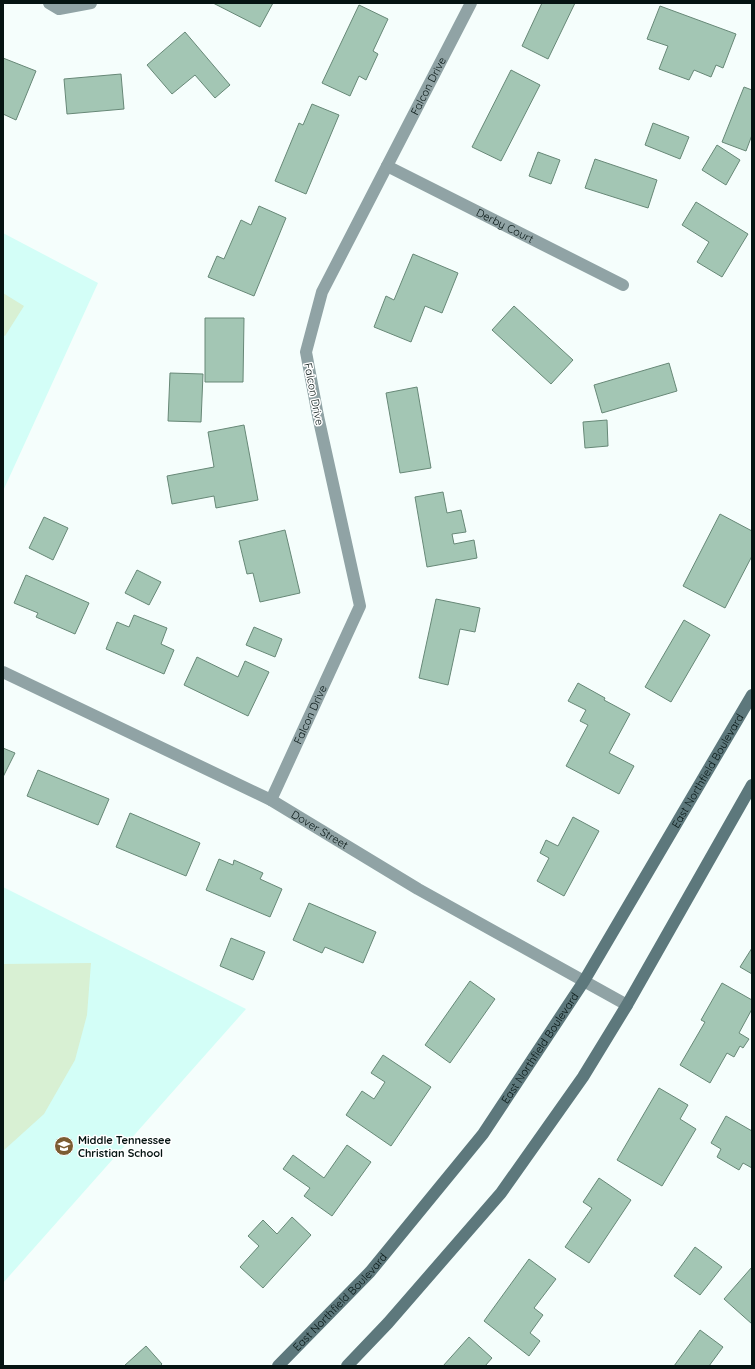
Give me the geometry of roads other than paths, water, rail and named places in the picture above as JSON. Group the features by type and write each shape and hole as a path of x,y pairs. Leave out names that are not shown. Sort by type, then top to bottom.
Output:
{"main road":[{"name":"East Northfield Boulevard","path":"278,1366 370,1272 483,1134 584,981 752,694"},
{"path":"347,1366 388,1323 501,1193 583,1077 627,1005 752,785"}],"street":[{"path":"49,3 59,9 91,3"},
{"name":"Falcon Drive","path":"271,800 360,606 318,416 306,352 322,292 471,3"},
{"name":"Derby Court","path":"387,166 624,286"},
{"name":"Dover Street","path":"3,672 271,800 418,889 627,1005"}],"place":[{"name":"Middle Tennessee Christian School","path":"64,1146"}]}
